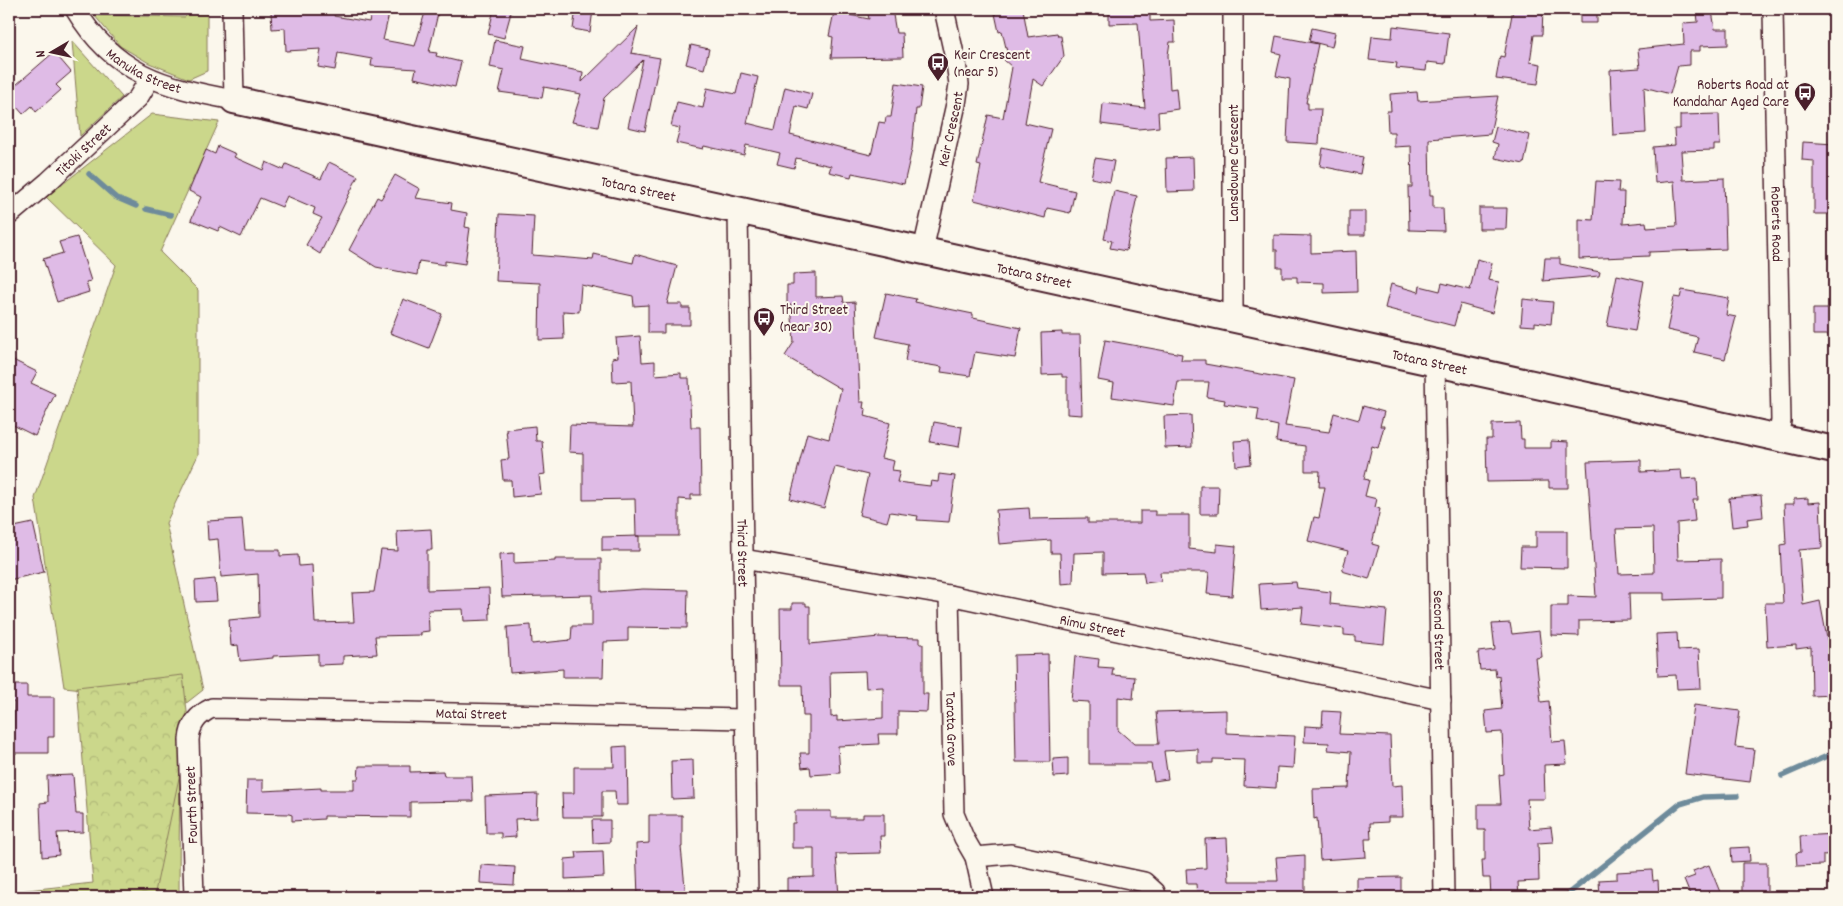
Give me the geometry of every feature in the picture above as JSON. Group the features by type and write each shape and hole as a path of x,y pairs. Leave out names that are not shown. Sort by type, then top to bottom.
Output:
{"street":[{"name":"Manuka Street","path":"75,9 99,44 132,69 150,78 196,93 234,100"},
{"path":"232,9 234,100"},
{"name":"Keir Crescent","path":"924,250 959,84 944,9"},
{"name":"Lansdowne Crescent","path":"1233,9 1233,318"},
{"name":"Roberts Road","path":"1773,9 1780,421 1778,438"},
{"name":"Titoki Street","path":"9,215 48,182 138,98 150,78"},
{"name":"Totara Street","path":"234,100 1834,450"},
{"name":"Third Street","path":"738,211 748,897"},
{"name":"Second Street","path":"1435,362 1444,897"},
{"name":"Rimu Street","path":"743,559 949,595 1441,700"},
{"name":"Tarata Grove","path":"949,595 954,814 964,838 975,857 984,897"},
{"name":"Matai Street","path":"199,716 212,708 219,707 744,719"},
{"name":"Fourth Street","path":"194,897 189,740 190,731 199,716"},
{"path":"975,857 1010,854 1144,882 1155,892 1157,897"}],"green space":[{"path":"193,9 207,9 207,71 189,79 149,63 120,46 94,15 185,17"},
{"path":"72,41 122,97 80,136"},
{"path":"152,114 219,122 160,252 198,290 198,455 166,523 203,690 180,708 179,897 72,897 101,893 102,691 64,687 35,498 116,265 46,197"},
{"path":"183,675 189,730 154,897 9,897 9,892 93,883 77,687"}],"building":[{"path":"336,9 334,16 369,22 372,10 389,14 383,40 415,46 426,9 439,9 429,52 437,53 436,56 461,62 455,87 414,78 416,69 371,66 372,59 338,53 335,70 318,67 321,49 286,51 285,28 272,29 271,12"},
{"path":"494,9 512,9 504,38 488,34"},
{"path":"576,9 593,10 590,32 573,29"},
{"path":"867,9 892,9 896,33 902,33 903,57 831,58 833,37 829,36 834,12 869,19"},
{"path":"994,9 1023,9 1028,37 1057,33 1058,36 1061,36 1064,56 1043,86 1033,79 1025,123 1051,129 1038,182 1075,191 1070,213 1047,208 1045,218 974,200 981,166 977,165 988,115 1003,118 1012,67 1004,60 1008,56 1002,31 999,32"},
{"path":"1109,9 1150,9 1150,21 1174,20 1175,42 1170,42 1168,55 1170,89 1176,88 1178,109 1158,112 1159,127 1138,129 1101,124 1103,103 1145,108 1138,23 1109,24"},
{"path":"1513,9 1543,9 1542,35 1534,35 1530,62 1541,64 1538,84 1496,79 1500,56 1504,57"},
{"path":"1580,9 1597,9 1597,23 1580,23"},
{"path":"1712,11 1715,29 1728,29 1728,45 1700,46 1700,51 1690,51 1690,65 1678,66 1670,94 1644,87 1646,133 1613,135 1610,70 1640,68 1638,49 1684,44 1683,23 1698,22 1697,12"},
{"path":"1393,26 1449,33 1445,64 1427,62 1426,71 1396,68 1397,63 1369,60 1372,36 1392,38"},
{"path":"638,27 631,53 660,58 645,131 628,127 643,60 604,98 598,127 572,122 581,94 544,87 542,98 499,92 504,70 490,67 495,40 525,46 522,59 583,72 582,82"},
{"path":"1312,28 1335,33 1332,47 1309,41"},
{"path":"1276,36 1318,44 1306,103 1308,103 1308,109 1321,109 1319,144 1287,142 1290,79 1276,76 1281,54 1273,52"},
{"path":"691,45 709,49 704,69 686,64"},
{"path":"54,52 71,72 56,85 61,90 36,112 32,106 23,114 9,98 9,91"},
{"path":"741,73 758,77 747,123 775,130 785,87 812,94 808,109 796,106 790,135 871,155 879,122 885,123 886,117 891,117 896,83 922,87 919,109 916,109 912,149 904,184 852,173 851,177 829,172 831,166 796,158 794,168 777,164 780,153 746,145 744,155 704,146 703,149 676,143 680,128 671,126 677,102 703,108 707,88 736,94"},
{"path":"1417,92 1418,101 1498,96 1490,134 1429,139 1430,195 1433,195 1433,208 1443,208 1444,231 1409,230 1408,187 1412,187 1411,146 1394,147 1394,132 1388,132 1387,111 1391,111 1390,94"},
{"path":"1719,114 1720,145 1714,145 1714,150 1681,151 1683,180 1724,178 1726,249 1649,252 1649,256 1579,259 1579,219 1593,220 1596,181 1619,182 1618,192 1624,192 1623,224 1646,222 1647,228 1677,226 1674,181 1655,183 1653,147 1675,145 1674,129 1680,129 1680,115"},
{"path":"1496,127 1530,135 1524,164 1495,158 1498,144 1492,142"},
{"path":"1803,142 1834,144 1834,214 1814,214 1814,161 1802,160"},
{"path":"218,146 236,154 234,157 263,170 266,162 284,170 286,164 321,179 329,162 358,176 320,254 306,245 322,218 313,214 315,208 287,196 282,207 260,198 241,237 220,227 218,231 191,220 201,197 189,191 206,150 215,154"},
{"path":"1323,148 1363,157 1360,174 1320,166"},
{"path":"1193,157 1194,191 1167,192 1166,158"},
{"path":"1095,158 1114,161 1110,182 1091,178"},
{"path":"395,175 420,189 416,198 452,203 451,210 467,213 465,227 470,228 465,264 445,261 445,265 419,261 417,275 376,267 349,250 377,197 381,199"},
{"path":"1114,191 1137,196 1126,251 1110,248 1112,241 1104,239"},
{"path":"1479,208 1507,208 1506,229 1479,229"},
{"path":"1349,211 1365,211 1365,235 1349,235"},
{"path":"499,214 534,216 532,255 593,260 594,254 633,263 635,254 677,266 667,304 682,304 682,308 690,308 690,325 664,325 664,333 648,333 648,305 634,306 633,296 581,285 579,312 563,311 564,339 539,340 540,283 496,281"},
{"path":"1274,235 1311,236 1311,253 1356,251 1357,292 1324,293 1324,283 1297,282 1297,277 1282,277 1282,267 1277,267 1277,250 1274,250"},
{"path":"77,237 91,281 86,282 89,292 57,302 43,259 63,253 59,242"},
{"path":"1545,258 1560,258 1560,264 1600,272 1599,276 1543,281"},
{"path":"1477,259 1492,263 1488,280 1499,282 1492,313 1460,304 1454,326 1385,308 1391,284 1419,292 1420,286 1440,291 1442,283 1470,290"},
{"path":"816,273 816,297 843,296 844,303 855,302 860,402 864,402 865,416 890,423 881,458 894,461 892,470 900,471 897,482 930,486 931,481 938,482 939,474 955,476 949,522 917,520 918,516 890,512 887,522 859,515 868,475 835,467 824,508 790,499 807,433 829,439 841,389 785,356 794,342 791,305 787,305 787,285 793,285 793,274"},
{"path":"1617,275 1644,281 1635,331 1607,326"},
{"path":"1682,290 1729,298 1726,315 1736,317 1725,359 1694,352 1698,337 1667,330 1674,297 1680,298"},
{"path":"886,293 916,299 915,302 973,314 973,318 1021,328 1015,358 975,352 970,376 941,372 942,367 905,361 908,344 876,337"},
{"path":"403,299 442,314 429,348 390,333"},
{"path":"1523,299 1553,302 1551,324 1535,322 1535,326 1521,325"},
{"path":"1813,309 1834,309 1834,335 1813,335"},
{"path":"1062,332 1062,335 1080,335 1082,415 1067,414 1067,377 1062,377 1062,374 1042,375 1041,333"},
{"path":"640,336 642,362 655,361 655,375 681,373 681,378 689,378 691,427 700,427 701,495 691,495 691,500 679,499 679,536 636,536 635,499 583,500 583,453 569,452 570,425 633,427 631,381 613,382 612,358 618,357 616,338"},
{"path":"1105,340 1182,354 1181,360 1205,360 1205,364 1294,380 1285,426 1329,432 1334,413 1359,420 1363,406 1384,412 1380,426 1384,426 1378,448 1372,446 1364,479 1369,480 1365,496 1377,499 1375,507 1380,509 1372,544 1379,546 1369,579 1342,571 1348,551 1308,541 1314,517 1319,518 1325,487 1319,487 1320,471 1305,471 1305,446 1276,442 1278,426 1257,421 1259,409 1224,404 1225,400 1207,397 1209,382 1178,382 1174,406 1112,397 1114,383 1098,380"},
{"path":"9,358 37,372 31,383 55,394 35,436 9,423"},
{"path":"1191,415 1192,447 1165,448 1164,416"},
{"path":"934,422 962,427 959,447 930,442"},
{"path":"1520,423 1521,439 1524,439 1524,448 1551,448 1551,441 1568,442 1568,488 1549,488 1549,481 1487,482 1486,439 1492,439 1492,424"},
{"path":"535,426 536,441 542,441 545,474 539,475 541,494 512,497 511,480 503,480 501,460 509,459 506,429"},
{"path":"1249,440 1251,464 1236,466 1234,441"},
{"path":"1641,460 1641,472 1681,470 1682,479 1697,478 1698,500 1693,500 1695,521 1677,523 1678,560 1721,559 1721,598 1664,600 1664,593 1629,593 1630,620 1579,621 1579,636 1551,635 1551,606 1568,606 1568,596 1596,597 1587,462","holes":["1653,528 1654,573 1619,574 1616,529"]},
{"path":"1200,486 1219,486 1218,514 1200,514"},
{"path":"1761,495 1763,517 1747,519 1748,525 1732,527 1729,498"},
{"path":"1808,498 1808,503 1820,502 1822,548 1799,550 1803,605 1820,601 1832,665 1834,665 1834,695 1812,696 1811,647 1796,649 1796,645 1767,647 1765,603 1783,603 1780,545 1786,544 1784,504 1794,504 1794,499"},
{"path":"1029,508 1030,519 1088,518 1088,523 1140,523 1140,511 1155,511 1155,515 1189,515 1189,549 1217,552 1217,544 1236,546 1232,596 1207,594 1209,572 1160,572 1161,581 1145,583 1143,572 1103,573 1103,552 1074,553 1073,583 1061,584 1060,553 1051,553 1051,540 999,544 996,510"},
{"path":"242,519 245,550 280,550 280,556 298,555 299,566 312,565 315,623 354,622 352,593 374,592 381,550 398,551 397,531 431,529 432,550 427,550 427,590 489,588 490,620 464,621 463,609 428,610 429,631 421,632 421,635 375,636 377,654 343,656 343,664 318,665 318,654 273,656 273,658 240,661 238,645 231,646 229,620 259,617 258,574 221,577 218,539 208,540 207,521"},
{"path":"33,523 44,572 9,580 9,528"},
{"path":"1536,531 1567,531 1567,568 1520,567 1521,547 1536,547"},
{"path":"639,536 639,551 602,551 602,537"},
{"path":"514,553 514,563 555,561 555,559 601,559 601,592 643,589 688,590 687,628 628,627 628,641 604,642 603,677 563,677 563,669 510,673 507,627 531,625 532,644 571,640 572,626 592,626 592,595 502,597 500,554"},
{"path":"215,579 217,601 196,602 195,581"},
{"path":"1296,582 1297,588 1331,592 1330,604 1387,610 1384,644 1355,641 1355,636 1344,635 1344,629 1301,624 1303,607 1261,610 1259,584"},
{"path":"792,603 806,603 806,606 810,606 810,644 879,637 920,638 920,644 923,644 923,694 928,694 927,712 898,711 898,734 878,734 879,744 838,746 840,773 811,775 810,767 802,768 800,753 809,753 809,716 803,716 802,685 781,685 780,609 792,609","holes":["865,671 866,688 883,687 883,718 837,721 837,716 831,717 830,672"]},
{"path":"1510,623 1512,634 1539,631 1542,657 1536,658 1541,702 1549,701 1552,742 1565,741 1567,764 1544,765 1545,799 1527,799 1529,829 1551,827 1553,842 1538,843 1539,881 1518,882 1519,897 1491,897 1490,878 1483,878 1482,860 1485,860 1485,830 1478,830 1478,804 1501,804 1499,775 1504,774 1502,732 1487,733 1485,711 1502,709 1499,676 1496,677 1495,669 1480,670 1478,652 1495,650 1492,624"},
{"path":"1677,633 1678,650 1699,649 1701,688 1677,689 1676,675 1658,676 1656,634"},
{"path":"1048,654 1050,762 1016,762 1014,655"},
{"path":"1075,656 1099,659 1098,667 1113,668 1112,675 1135,677 1133,699 1118,697 1118,730 1134,744 1159,744 1156,712 1226,710 1226,733 1295,736 1293,768 1277,767 1276,788 1244,786 1245,760 1213,759 1213,763 1198,763 1198,749 1164,751 1168,779 1154,781 1151,764 1089,764 1089,702 1071,701"},
{"path":"9,685 27,685 27,697 54,697 54,737 48,737 48,753 13,753 14,702 9,702"},
{"path":"1694,705 1740,711 1735,747 1754,749 1750,782 1685,774"},
{"path":"1323,711 1341,712 1339,734 1390,736 1392,786 1402,785 1403,817 1388,817 1388,822 1370,823 1371,839 1365,839 1366,857 1320,860 1317,818 1314,819 1313,789 1349,788 1351,752 1328,750 1329,743 1304,742 1305,726 1322,727"},
{"path":"627,746 628,805 616,805 615,791 602,791 602,817 563,817 562,793 574,793 574,767 614,767 613,747"},
{"path":"1068,758 1068,776 1054,777 1053,759"},
{"path":"693,760 694,798 672,799 671,761"},
{"path":"359,766 410,766 410,772 443,771 444,776 472,776 473,801 410,802 410,817 324,816 324,819 292,821 292,815 289,814 246,813 247,780 263,780 263,791 321,788 321,790 354,790 354,779 358,779"},
{"path":"73,775 76,814 83,814 83,832 57,833 59,855 42,857 40,803 48,802 47,776"},
{"path":"538,794 537,818 515,819 516,837 501,838 501,833 486,833 485,796"},
{"path":"795,811 831,811 831,818 863,818 863,814 884,814 884,836 880,836 881,853 836,854 839,897 787,897 787,878 814,877 814,848 792,848 792,823 795,823"},
{"path":"649,815 682,815 681,847 686,897 638,897 636,844 649,843"},
{"path":"592,820 610,820 610,842 593,843"},
{"path":"1834,834 1834,854 1823,855 1823,865 1797,866 1796,853 1801,852 1800,836"},
{"path":"1227,838 1229,881 1278,881 1276,857 1305,855 1305,897 1252,897 1252,893 1197,897 1196,884 1187,884 1186,869 1206,868 1205,839"},
{"path":"1749,847 1750,861 1732,862 1731,848"},
{"path":"603,851 604,877 565,879 565,859 577,858 576,852"},
{"path":"1742,863 1767,863 1767,897 1742,897"},
{"path":"481,865 515,867 514,885 480,883"},
{"path":"1709,865 1722,897 1691,897 1684,880 1695,876 1693,871"},
{"path":"1652,870 1653,881 1658,880 1659,897 1600,897 1599,880 1617,879 1617,872"},
{"path":"1401,877 1401,897 1357,897 1357,878"}],"waterway":[{"path":"89,174 115,197 136,206"},
{"path":"146,209 171,215"},
{"path":"1782,776 1834,753"},
{"path":"1564,897 1680,804 1703,797 1737,796"}],"place":[{"name":"Keir Crescent (near 5)","path":"938,82"},
{"name":"Roberts Road at Kandahar Aged Care","path":"1805,112"},
{"name":"Third Street (near 30)","path":"764,337"}]}
